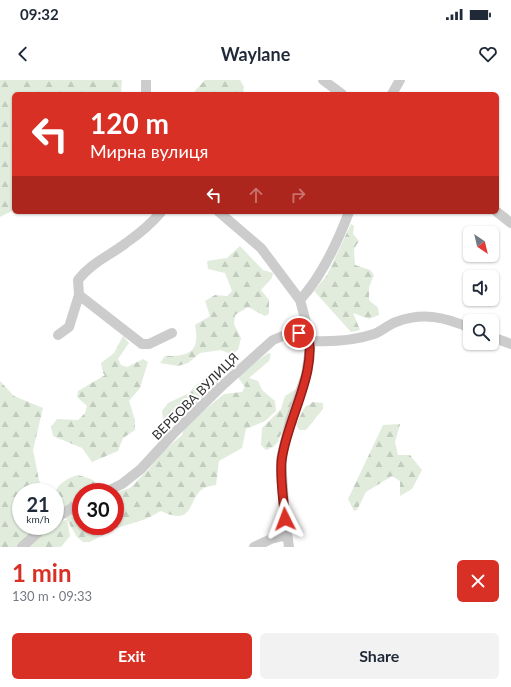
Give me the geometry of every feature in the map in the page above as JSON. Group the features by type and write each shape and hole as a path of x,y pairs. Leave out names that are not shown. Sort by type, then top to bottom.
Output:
{"street":[{"path":"146,80 146,92"},
{"path":"324,80 339,92"},
{"path":"393,92 400,80"},
{"path":"58,335 69,327 79,294 78,280 84,272 97,261 126,244 151,223 158,214"},
{"path":"221,214 261,248 300,300 311,341 306,375 290,421 281,459 289,547"},
{"path":"300,300 308,291 340,236 348,214"},
{"path":"499,214 511,223"},
{"path":"79,294 142,344 149,344 172,333"},
{"path":"311,341 333,342 359,338 376,333 395,322 413,318 439,316 463,325"},
{"name":"ВЕРБОВА ВУЛИЦЯ","path":"123,483 142,469 174,433 273,340 285,335 299,333 307,329"},
{"path":"499,340 511,344"},
{"path":"22,547 35,535"},
{"path":"254,547 271,539 287,535"}],"green space":[{"path":"0,80 122,80 121,92 12,92 12,211 0,217"},
{"path":"205,80 240,80 244,87 243,92 194,92"},
{"path":"351,224 354,226 353,234 359,241 354,249 355,265 370,270 374,275 369,287 369,300 378,308 379,315 369,319 353,313 360,330 351,332 314,291 327,275"},
{"path":"240,246 263,270 273,273 272,278 261,290 269,300 269,314 265,316 248,307 235,315 234,324 241,338 238,350 231,354 221,350 200,353 188,363 178,366 160,363 165,356 181,355 191,351 194,347 196,341 195,325 210,316 205,301 215,295 227,296 232,291 225,273 208,269 207,261 227,258"},
{"path":"123,336 129,343 118,359 121,365 127,367 143,359 148,362 140,388 129,401 135,420 135,430 123,438 118,451 92,462 82,448 53,436 51,427 57,419 78,420 85,413 87,406 77,397 78,391 105,375 103,373 101,363 114,353"},
{"path":"268,353 271,354 269,361 249,378 258,381 262,390 275,401 276,411 265,421 246,429 242,448 219,461 216,485 205,487 199,492 186,514 180,516 161,511 146,519 124,526 124,490 130,488 149,469 161,453 182,435 185,426 224,394 242,392 245,387 239,379 239,375"},
{"path":"221,374 210,395 195,409 180,419 172,421 163,420 162,411 168,403 189,393 195,386 210,375"},
{"path":"0,381 14,396 43,408 33,450 40,483 12,483 12,535 30,535 17,547 0,547"},
{"path":"296,389 295,409 278,442 273,447 266,450 261,445 262,428 281,409 285,396"},
{"path":"313,402 323,403 323,409 306,430 299,430 296,424 305,407"},
{"path":"400,424 395,442 398,455 410,455 422,470 412,489 400,496 400,481 392,476 366,492 357,510 354,511 348,499 383,425"},
{"path":"78,475 91,479 97,483 72,483 72,528 64,515 64,483 62,483 69,478"},
{"path":"64,520 67,520 70,536 61,547 24,547 36,535 64,535"},
{"path":"76,535 103,535 90,542 83,542"}],"route":[{"path":"285,519 281,459 290,421 306,375 311,341 307,329 299,333"}]}
